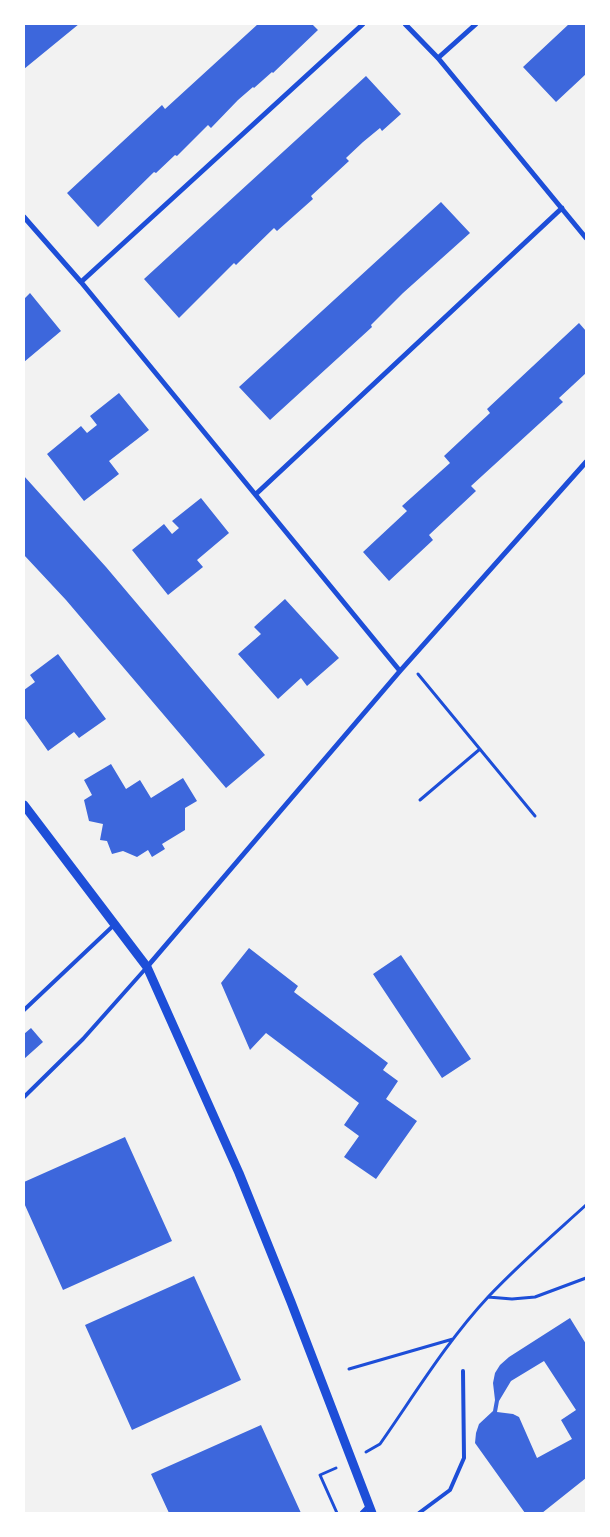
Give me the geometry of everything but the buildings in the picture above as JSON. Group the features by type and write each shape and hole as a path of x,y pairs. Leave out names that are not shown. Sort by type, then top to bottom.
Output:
{"street":[{"path":"81,282 363,24"},
{"path":"405,24 438,58 586,238"},
{"path":"438,58 476,24"},
{"path":"256,494 562,208"},
{"path":"24,218 81,282 400,671"},
{"path":"146,967 408,661 586,462"},
{"path":"24,805 146,967 239,1173 352,1461 367,1511"}],"lane":[{"path":"24,1010 114,925"},
{"path":"24,1098 83,1039 146,967"},
{"path":"24,1089 30,1090"},
{"path":"419,1513 450,1490 464,1458 463,1371"}],"path":[{"path":"408,661 535,816"},
{"path":"420,800 480,749"},
{"path":"337,1513 320,1475 352,1461 380,1444 454,1338 488,1297 528,1257 586,1205"},
{"path":"488,1297 512,1299 535,1297 586,1278"},
{"path":"349,1370 454,1338"}]}
